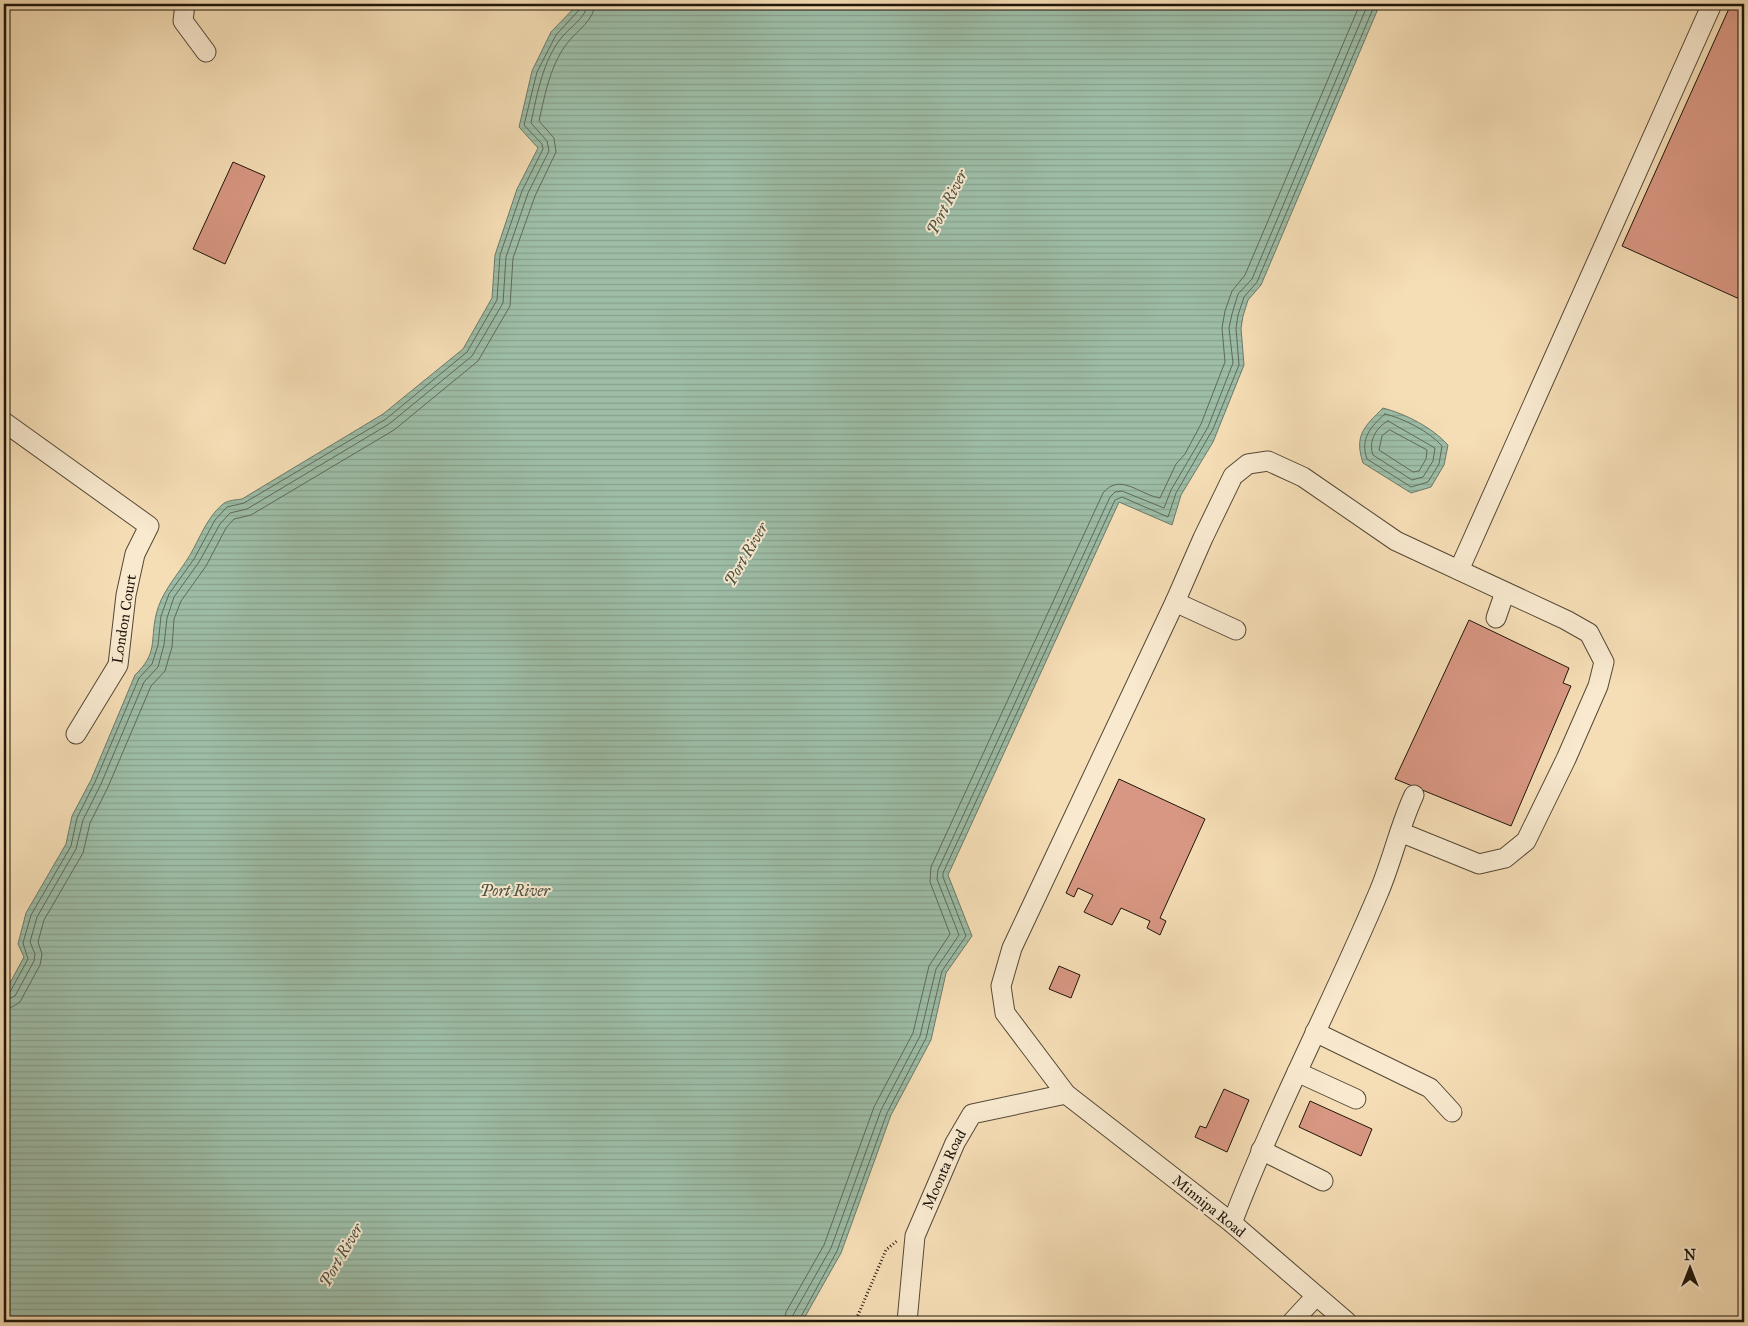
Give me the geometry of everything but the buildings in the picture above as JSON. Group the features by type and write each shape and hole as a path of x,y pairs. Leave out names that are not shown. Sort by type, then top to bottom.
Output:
{"street":[{"path":"185,4 183,21 206,52"},
{"path":"1459,570 1712,4"},
{"name":"London Court","path":"4,422 149,526 135,554 126,596 118,665 76,734"},
{"name":"Minnipa Road","path":"1347,1322 1232,1223 1066,1094 1005,1013 1001,986 1012,948 1175,602 1203,538 1233,476 1248,464 1268,461 1303,477 1396,540 1566,620 1589,633 1604,662 1598,686 1566,759 1526,841 1505,858 1479,864 1400,832"},
{"path":"1496,618 1505,592"},
{"path":"1175,602 1236,630"},
{"path":"1232,1223 1261,1150 1379,892 1414,795"},
{"path":"1315,1032 1430,1088 1452,1112"},
{"path":"1296,1072 1356,1099"},
{"name":"Moonta Road","path":"907,1322 915,1236 954,1143 972,1114 1066,1094"},
{"path":"1261,1150 1323,1181"},
{"path":"1292,1322 1316,1296"}],"path":[{"path":"856,1322 886,1250 898,1239 915,1236"}],"water":[{"name":"Port River","path":"578,4 1380,4 1261,285 1248,300 1241,328 1244,365 1213,442 1181,495 1172,525 1119,502 948,875 972,936 946,973 931,1040 891,1115 841,1253 802,1322 4,1322 4,994 24,957 18,944 26,913 66,844 72,816 91,780 135,675 150,653 158,607 170,584 190,555 208,521 217,509 230,501 242,499 383,414 463,349 492,298 495,255 517,189 538,148 519,127 532,71 551,32"},
{"path":"1383,408 1418,422 1435,433 1448,445 1444,465 1431,487 1411,493 1363,463 1360,453 1362,432"}]}
